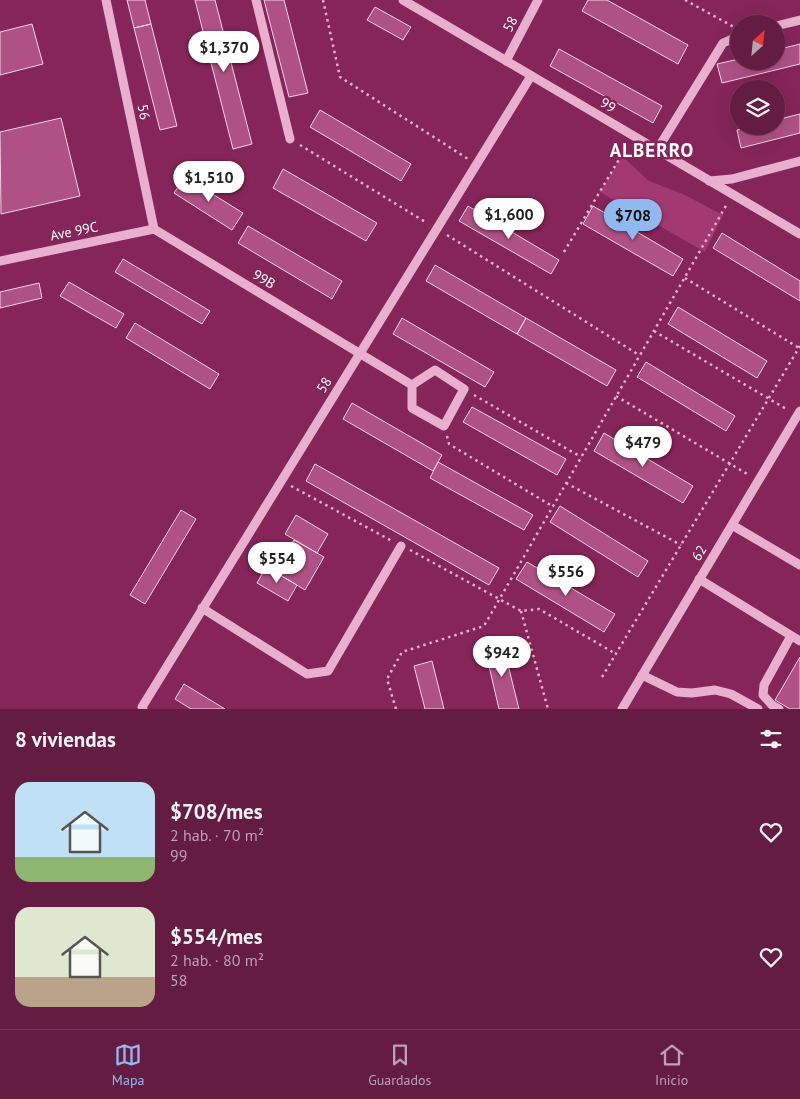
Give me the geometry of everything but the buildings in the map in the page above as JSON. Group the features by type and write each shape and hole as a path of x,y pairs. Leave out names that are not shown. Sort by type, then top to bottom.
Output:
{"street":[{"name":"56","path":"106,0 154,229"},
{"path":"256,0 290,139"},
{"name":"99","path":"403,0 800,234"},
{"name":"58","path":"506,61 538,0"},
{"path":"785,24 800,20"},
{"path":"657,150 723,42 730,39"},
{"name":"58","path":"143,709 142,707 202,608 531,76"},
{"path":"709,181 732,179 800,161"},
{"name":"Ave 99C","path":"0,261 154,229"},
{"name":"99B","path":"154,229 412,385"},
{"path":"435,370 464,389 444,426 412,408 412,385 435,370"},
{"name":"62","path":"622,709 799,414"},
{"path":"732,526 800,565"},
{"path":"202,608 307,674 328,671 401,546"},
{"path":"700,579 800,641"},
{"path":"779,709 772,705 763,695 764,685 791,636"},
{"path":"642,675 677,692 692,693 715,690 731,694 758,709"}],"path":[{"path":"323,0 340,78 477,164"},
{"path":"685,0 730,25"},
{"path":"564,252 633,136"},
{"path":"290,139 640,356"},
{"path":"396,709 387,679 402,652 484,626 732,194"},
{"path":"602,677 799,347 685,277"},
{"path":"654,331 769,399 799,414"},
{"path":"464,389 581,458"},
{"path":"616,396 758,481"},
{"path":"444,426 449,444 552,506"},
{"path":"281,481 499,599 521,610 539,609 616,654"},
{"path":"566,483 681,545"},
{"path":"521,610 548,709"}],"shaded area":[{"path":"622,156 649,181 683,194 723,215 705,252 600,192"}],"district":[{"name":"ALBERRO","path":"652,150"}]}
